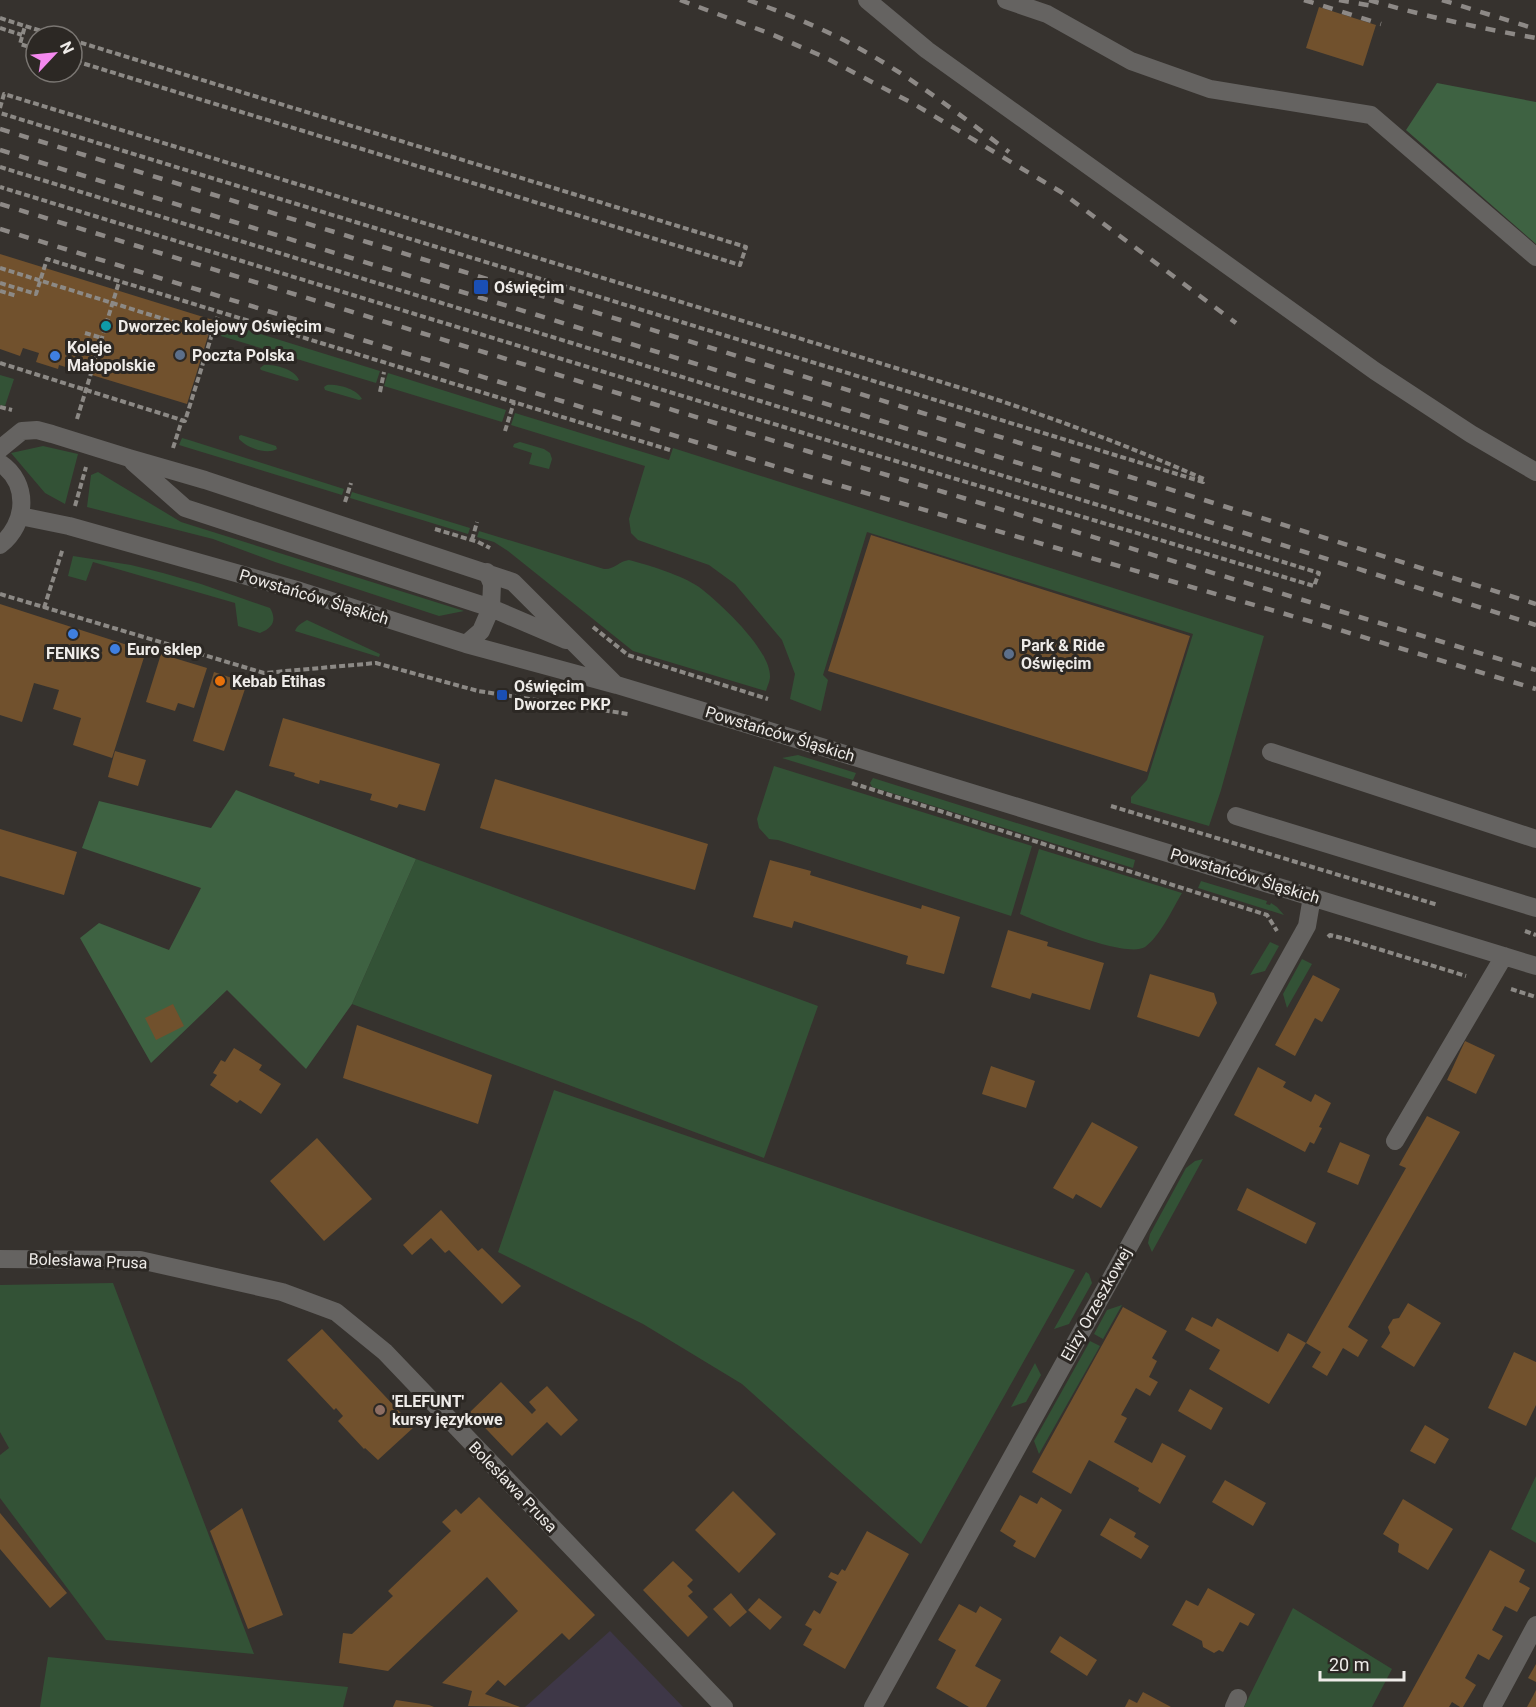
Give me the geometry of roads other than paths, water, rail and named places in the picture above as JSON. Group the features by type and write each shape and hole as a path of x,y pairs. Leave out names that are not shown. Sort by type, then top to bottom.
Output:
{"street":[{"path":"867,0 934,55 1375,371 1462,428 1536,472"},
{"path":"1006,0 1047,14 1131,61 1210,89 1371,115 1536,257"},
{"path":"0,449 22,431 36,430 205,480 487,572 513,582 617,685"},
{"path":"129,458 185,508 491,608 575,644"},
{"path":"0,463 14,476 20,489 22,502 20,516 12,533 0,545"},
{"name":"Powstańców Śląskich","path":"20,516 69,526 289,588 466,644 617,685 1536,966"},
{"path":"466,644 480,631 491,608 492,584 487,572"},
{"path":"1270,752 1536,839"},
{"path":"1236,816 1536,908"},
{"name":"Elizy Orzeszkowej","path":"873,1707 1307,926 1312,897"},
{"path":"1395,1141 1504,956"},
{"name":"Bolesława Prusa","path":"0,1259 140,1260 282,1292 336,1312 385,1352 724,1707"},
{"path":"1492,1707 1536,1625"}],"railway":[{"path":"680,0 771,34 824,57 914,104 1061,192 1236,323"},
{"path":"748,0 815,26 874,57 933,96 1009,152"},
{"path":"1304,0 1381,24"},
{"path":"1339,0 1378,7"},
{"path":"1369,0 1452,21 1536,38"},
{"path":"1442,0 1536,29"},
{"path":"0,129 1536,604"},
{"path":"0,150 1178,512 1536,625"},
{"path":"0,204 807,451 1536,670"},
{"path":"0,229 800,474 1536,689"}],"place":[{"name":"Oświęcim","path":"481,287"},
{"name":"Dworzec kolejowy Oświęcim","path":"106,326"},
{"name":"Poczta Polska","path":"180,355"},
{"name":"Koleje Małopolskie","path":"55,356"},
{"name":"FENIKS","path":"73,634"},
{"name":"Euro sklep","path":"115,649"},
{"name":"Park & Ride Oświęcim","path":"1009,654"},
{"name":"Kebab Etihas","path":"220,681"},
{"name":"Oświęcim Dworzec PKP","path":"502,695"},
{"name":"'ELEFUNT' kursy językowe","path":"380,1410"}]}
